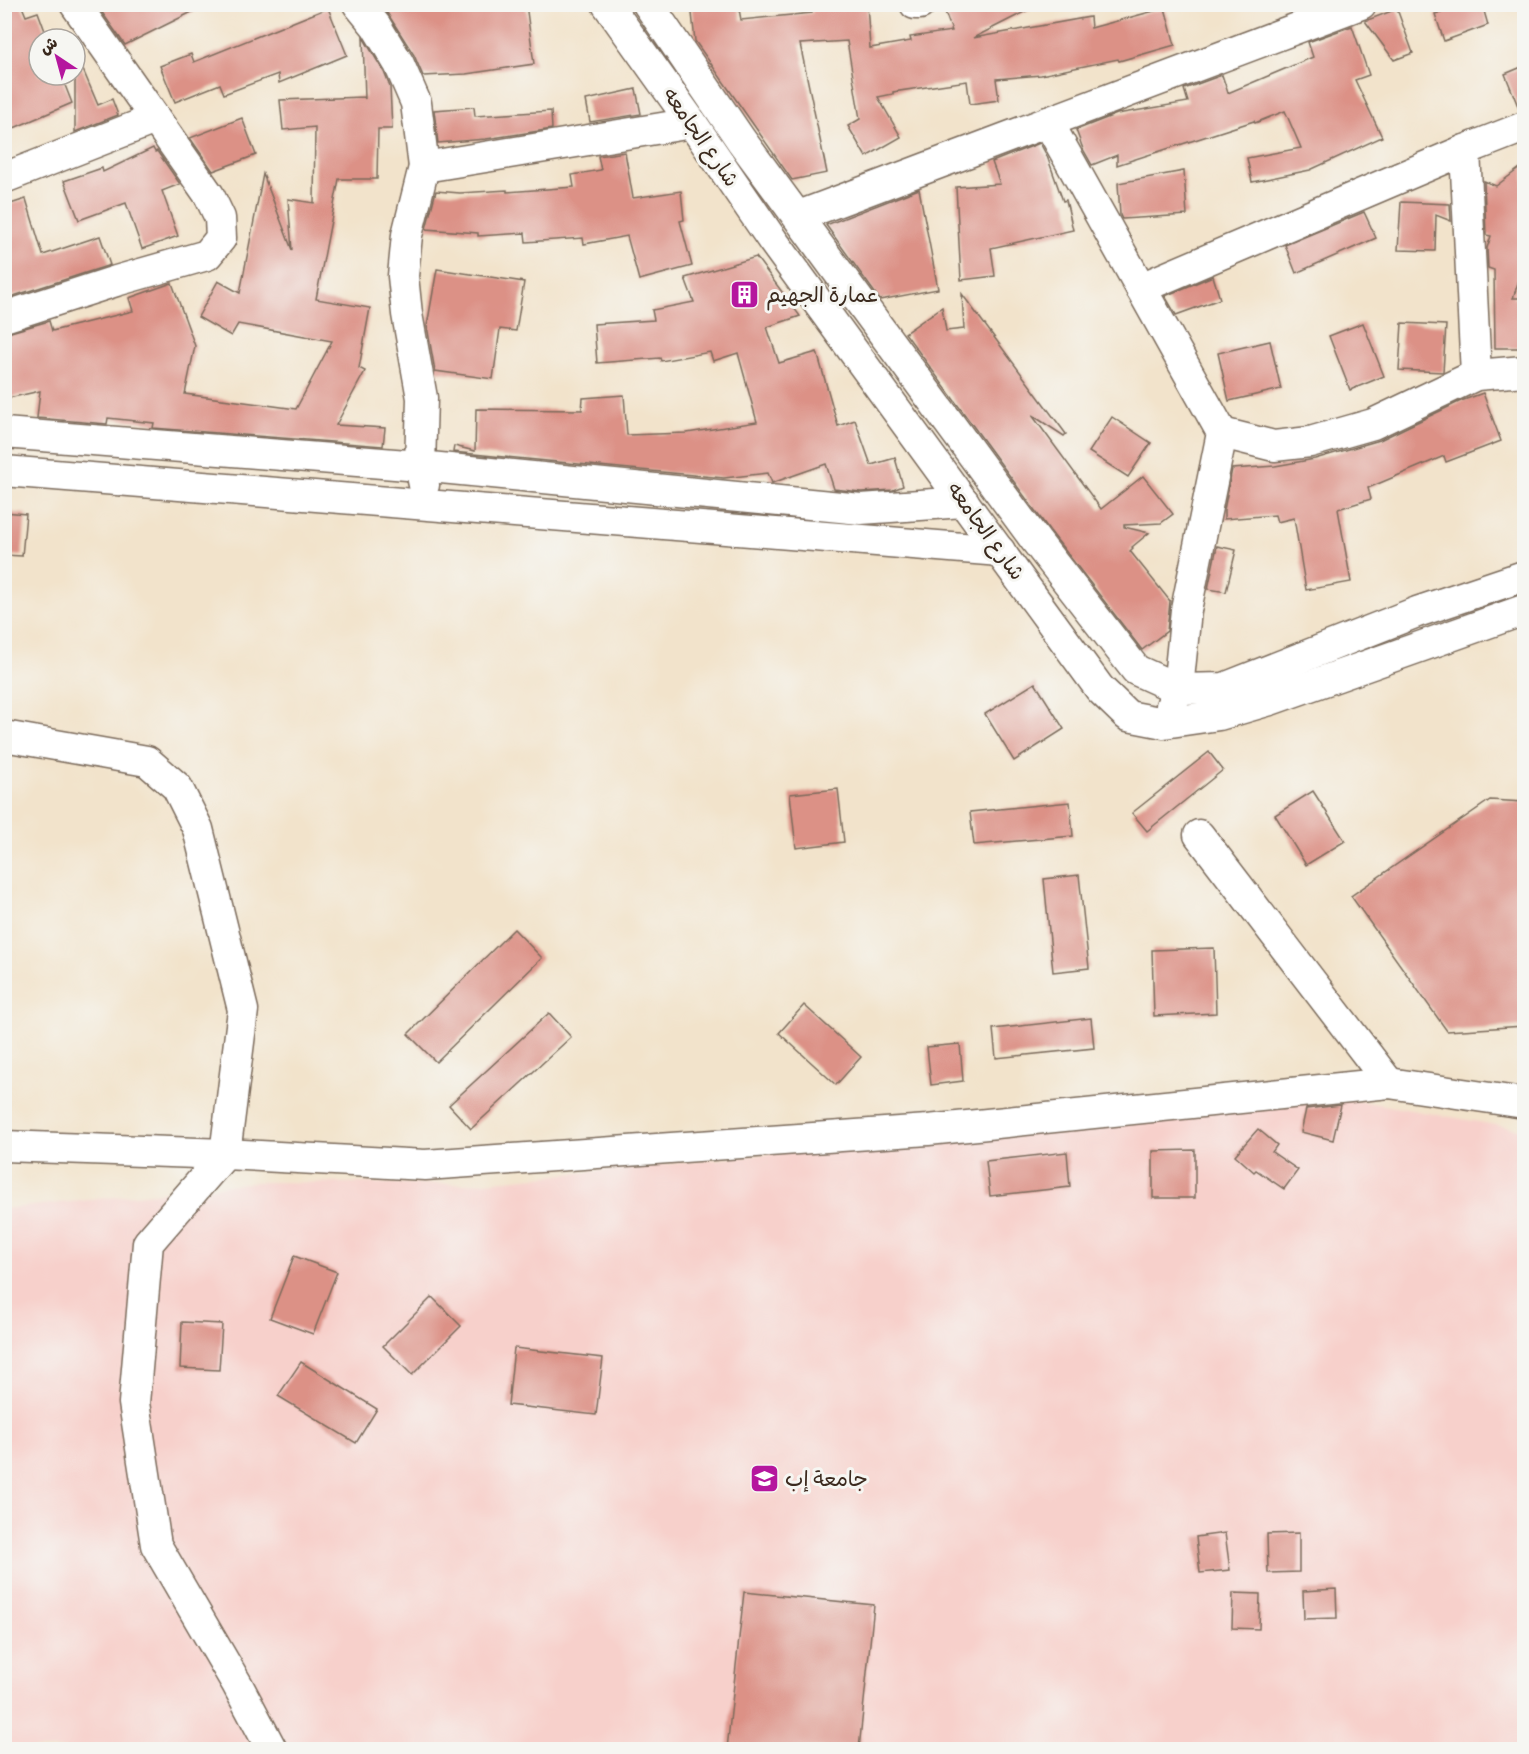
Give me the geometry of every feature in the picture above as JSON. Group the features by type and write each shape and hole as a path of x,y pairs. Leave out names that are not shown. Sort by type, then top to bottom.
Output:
{"street":[{"path":"358,4 376,26 393,55 416,103 424,167 408,235 403,276 422,398 423,430 420,466 427,506"},
{"name":"شارع الجامعه","path":"607,4 773,241 1100,689 1128,716 1164,723 1219,715 1270,700 1524,610"},
{"name":"شارع الجامعه","path":"648,4 741,140 1036,541 1136,670 1178,689 1224,688 1417,612 1524,576"},
{"path":"915,4 920,4"},
{"path":"799,216 1361,4"},
{"path":"4,316 207,255 221,238 220,218 208,195 79,6"},
{"path":"4,178 155,119"},
{"path":"1048,122 1222,433 1186,610 1178,689 1164,723"},
{"path":"424,167 692,123"},
{"path":"1141,288 1524,127"},
{"path":"1465,150 1476,375"},
{"path":"1222,433 1274,446 1310,442 1373,424 1476,375 1524,371"},
{"path":"4,433 420,466 861,509 964,502"},
{"path":"4,471 1000,551"},
{"path":"4,736 147,761 177,787 198,829 243,1010 225,1154 148,1243 134,1403 156,1545 272,1749"},
{"path":"1199,835 1389,1083"},
{"path":"4,1146 225,1154 425,1165 927,1130 1389,1083 1524,1103"}],"shaded area":[{"name":"جامعة إب","path":"1343,1098 1524,1130 1524,1749 5,1749 4,1209 256,1182 465,1184"}],"building":[{"path":"4,4 21,4 26,16 38,12 44,27 27,27 27,87 66,87 72,103 14,128 4,106"},
{"path":"96,4 208,4 125,45"},
{"path":"452,4 526,4 534,64 466,74 423,76 414,55 384,8"},
{"path":"691,4 738,4 741,20 812,13 811,4 867,4 870,48 911,41 910,37 952,31 942,4 1040,4 973,38 1090,17 1091,28 1165,8 1175,45 1119,61 1118,59 1041,75 996,79 999,100 970,104 967,81 893,92 893,94 878,97 901,137 866,157 848,126 860,119 847,41 800,44 827,173 792,180 695,41"},
{"path":"1466,4 1482,4 1488,25 1444,41 1435,14"},
{"path":"328,8 347,55 279,83 278,74 224,94 220,84 175,102 160,66 191,54 194,62"},
{"path":"1397,9 1413,53 1394,60 1365,21"},
{"path":"1352,26 1369,75 1355,80 1382,137 1310,170 1252,182 1247,158 1301,148 1285,111 1255,123 1254,121 1117,165 1117,155 1092,165 1083,149 1076,130 1117,114 1188,102 1184,89 1222,75 1228,93 1313,57 1308,42"},
{"path":"363,37 384,72 390,87 392,129 378,129 377,179 339,179 316,299 370,308 359,368 365,371 336,425 385,428 383,446 153,428 154,423 108,418 107,424 37,418 40,391 4,399 4,334 49,321 52,331 133,311 129,298 172,283 195,346 185,394 296,409 332,341 238,324 231,336 198,317 218,281 240,293 263,174 292,250 288,199 314,203 315,127 283,130 280,100 364,97 365,99"},
{"path":"1524,66 1524,110 1520,111 1505,74"},
{"path":"87,79 98,105 112,99 118,115 75,132 75,87 87,87"},
{"path":"636,89 641,114 590,122 586,100"},
{"path":"474,107 475,116 551,111 552,129 486,139 438,143 434,110"},
{"path":"242,118 256,155 213,171 190,138"},
{"path":"1040,143 1063,201 1066,200 1073,230 991,248 995,276 961,280 956,187 1000,184 992,162"},
{"path":"153,148 180,184 162,191 178,236 142,249 126,203 79,220 64,181 102,168 103,172"},
{"path":"625,152 633,198 681,191 684,220 680,221 692,266 639,280 627,236 584,244 583,238 526,242 525,233 478,236 478,233 426,229 436,191 460,193 507,190 507,192 574,187 572,175 601,170 598,156"},
{"path":"1524,165 1524,265 1513,298 1524,298 1524,348 1495,348 1494,270 1488,268 1487,248 1491,236 1486,235 1484,181 1496,186"},
{"path":"1184,171 1187,215 1122,219 1118,183"},
{"path":"919,189 938,289 880,300 826,225"},
{"path":"26,199 43,255 100,236 110,265 4,299 4,206"},
{"path":"1401,202 1450,204 1451,221 1436,215 1435,251 1398,250"},
{"path":"1364,212 1376,238 1296,273 1285,245"},
{"path":"756,257 800,316 767,327 779,363 817,352 838,426 855,420 871,465 895,458 903,486 893,490 861,492 834,489 826,464 772,483 768,473 724,478 453,452 454,446 475,451 476,409 582,410 583,398 624,395 627,435 687,433 757,422 738,353 713,361 710,352 661,361 660,358 597,363 594,324 654,320 652,310 694,302 685,278"},
{"path":"437,269 524,282 516,331 500,329 493,379 435,371 427,326"},
{"path":"1213,276 1220,299 1176,315 1165,296"},
{"path":"962,294 1066,434 1064,436 1032,415 1101,509 1143,476 1173,514 1161,523 1124,525 1124,527 1149,533 1130,551 1170,601 1167,631 1142,650 1050,531 905,333 942,307 946,331 964,329"},
{"path":"1363,323 1384,376 1350,390 1329,336"},
{"path":"1402,323 1446,325 1443,372 1399,370"},
{"path":"1270,341 1281,389 1229,401 1218,353"},
{"path":"1483,393 1501,441 1446,462 1444,456 1368,488 1371,499 1338,509 1351,582 1306,590 1294,518 1277,522 1275,515 1224,519 1232,469 1275,466 1315,459 1380,440 1461,401"},
{"path":"1112,417 1151,443 1128,477 1089,452"},
{"path":"4,512 26,514 22,556 4,555"},
{"path":"1217,546 1236,550 1226,592 1208,589"},
{"path":"1035,683 1064,729 1014,761 985,714"},
{"path":"1209,752 1223,770 1147,831 1132,813"},
{"path":"838,789 844,842 796,848 790,794"},
{"path":"1313,791 1345,841 1306,865 1275,815"},
{"path":"1490,800 1524,802 1524,1026 1447,1031 1351,896"},
{"path":"1070,802 1073,836 974,845 970,812"},
{"path":"1079,875 1089,968 1053,972 1044,879"},
{"path":"514,929 542,958 436,1062 408,1034"},
{"path":"1214,948 1216,1013 1154,1016 1152,950"},
{"path":"804,1005 861,1057 836,1085 779,1033"},
{"path":"549,1013 571,1037 471,1129 449,1105"},
{"path":"1091,1018 1094,1048 996,1058 993,1029"},
{"path":"960,1044 963,1081 931,1085 927,1047"},
{"path":"1341,1105 1333,1140 1301,1132 1306,1109"},
{"path":"1258,1129 1277,1145 1272,1152 1298,1170 1284,1189 1256,1170 1254,1172 1235,1155"},
{"path":"1195,1150 1195,1198 1153,1198 1153,1151"},
{"path":"1067,1152 1070,1187 990,1196 986,1161"},
{"path":"294,1256 337,1272 313,1334 270,1318"},
{"path":"432,1297 461,1326 412,1375 383,1346"},
{"path":"182,1322 222,1324 219,1370 180,1368"},
{"path":"514,1348 603,1358 596,1415 508,1405"},
{"path":"301,1362 377,1409 356,1443 278,1396"},
{"path":"1225,1533 1230,1570 1200,1573 1196,1537"},
{"path":"1299,1533 1299,1572 1268,1573 1267,1534"},
{"path":"1336,1589 1337,1618 1304,1619 1303,1591"},
{"path":"744,1592 874,1605 859,1749 727,1749"},
{"path":"1233,1593 1260,1594 1259,1629 1232,1628"}],"place":[{"name":"عمارة الجهيم","path":"745,295"},
{"name":"جامعة إب","path":"764,1479"}]}
